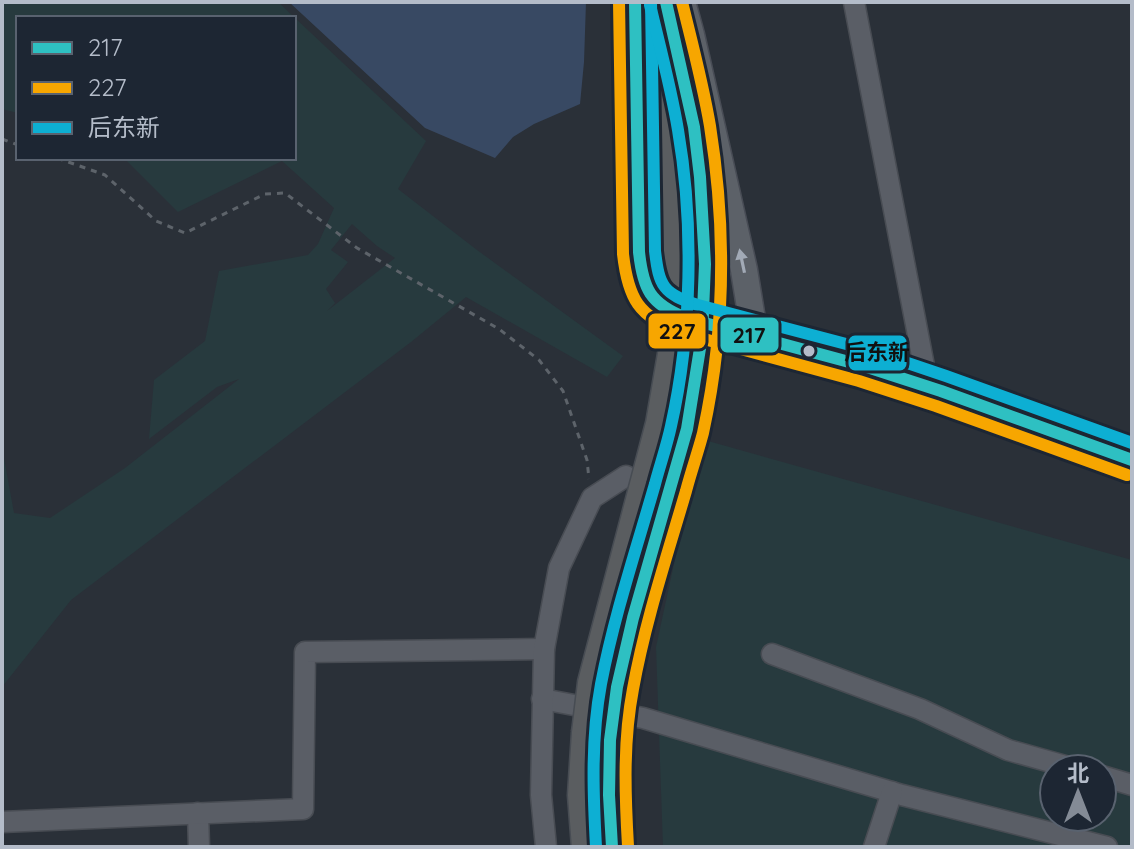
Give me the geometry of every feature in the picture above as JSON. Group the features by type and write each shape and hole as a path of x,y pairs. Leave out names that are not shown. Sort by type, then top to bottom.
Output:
{"highway":[{"path":"643,2 663,71 687,177"},
{"path":"612,847 609,795 598,736 596,670 661,424 677,331 678,263 694,127 666,2"},
{"path":"587,847 583,795 598,736"}],"main road":[{"path":"635,2 639,252 642,280 649,296 665,308 693,320 826,354 1132,460"},
{"path":"682,2 741,255 755,338"}],"street":[{"path":"854,2 928,387"},
{"path":"546,847 541,795 544,649 559,568 592,498 626,476"},
{"path":"2,822 303,809 305,652 544,649"},
{"path":"772,654 920,709 1008,750 1038,758"},
{"path":"542,699 643,718 892,792 1107,847"},
{"path":"874,847 892,792"},
{"path":"198,813 199,847"}],"path":[{"path":"63,160 105,175 156,221 185,233 265,194 285,193 357,248 499,329 539,360 563,391 587,460 592,498"}],"green space":[{"path":"2,2 278,2 293,16 16,16 16,112 2,109"},
{"path":"296,19 426,141 398,189 623,356 607,377 466,297 71,600 2,687 2,447 14,513 50,518 125,468 239,379 217,387 149,439 154,380 205,341 219,271 308,255 318,244 334,208 282,161 178,212 126,160 296,160","holes":["352,224 395,258 327,311 335,303 326,289 348,262 331,250"]},
{"path":"701,439 1132,560 1132,847 663,847 656,647"}],"water":[{"path":"289,2 586,2 580,104 513,137 495,158 425,128"}],"transit line":[{"name":"227","path":"619,2 623,254 632,294 645,313 682,333 859,381 1127,475"},
{"name":"217","path":"635,2 639,252 646,285 656,301 686,318 864,366 1132,460"},
{"name":"后东新","path":"651,2 655,251 658,273 670,292 698,305 869,350 1132,443"},
{"name":"217","path":"612,847 610,740 617,687 633,618 687,429 702,336 705,264 700,177 694,127 666,2"},
{"name":"227","path":"628,846 626,748 633,689 650,614 703,433 719,319 721,241 715,164 704,95 682,2"},
{"name":"后东新","path":"596,847 594,745 601,684 619,608 669,433 687,316 687,202 683,166 672,99 650,5"}]}
